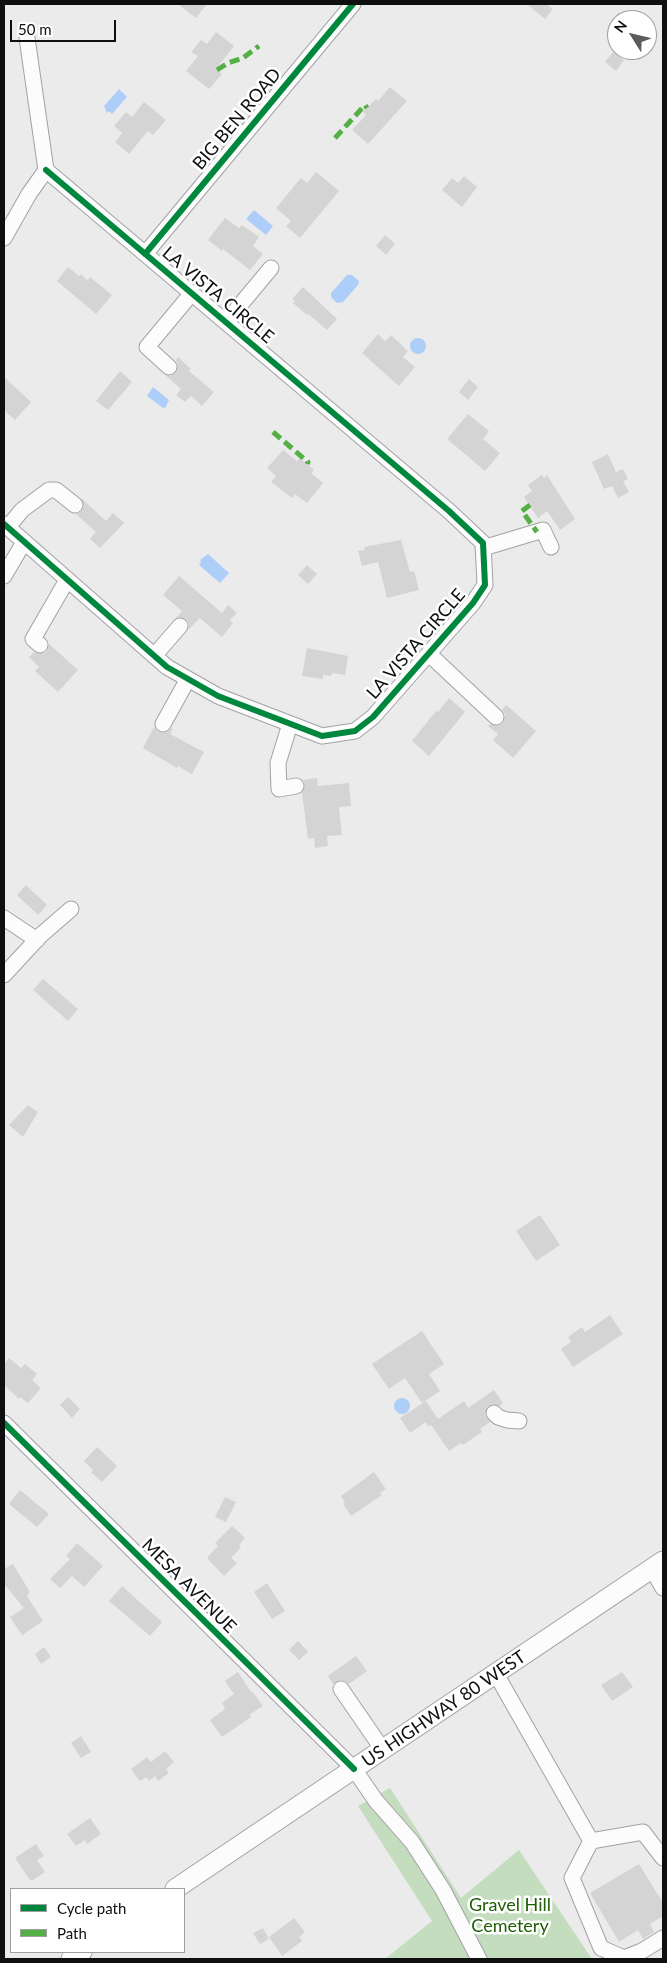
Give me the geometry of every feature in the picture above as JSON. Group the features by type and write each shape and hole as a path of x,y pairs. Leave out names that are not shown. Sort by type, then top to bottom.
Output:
{"main road":[{"name":"US HIGHWAY 80 WEST","path":"176,1888 658,1565"}],"street":[{"name":"BIG BEN ROAD","path":"145,254 353,4"},
{"path":"4,238 29,194 46,170 27,38"},
{"name":"LA VISTA CIRCLE","path":"6,526 167,667 218,696 322,736 354,732 372,717 473,604 485,585 483,543 449,511 46,170"},
{"path":"226,322 271,268"},
{"path":"170,367 147,347 192,293"},
{"path":"6,526 22,510 49,490 56,490 75,505"},
{"path":"483,548 549,527 551,547"},
{"path":"4,576 24,542"},
{"path":"40,645 32,639 67,580"},
{"path":"154,656 180,626"},
{"path":"429,654 496,717"},
{"path":"163,724 188,679"},
{"path":"290,724 278,763 279,789 296,786"},
{"path":"4,975 37,940 71,909"},
{"path":"4,918 37,940"},
{"path":"494,1413 507,1420 520,1421"},
{"name":"MESA AVENUE","path":"4,1423 354,1769 376,1801 412,1842 428,1866 443,1890 479,1959"},
{"path":"658,1565 663,1588"},
{"path":"496,1674 591,1841"},
{"path":"342,1689 383,1750"},
{"path":"591,1841 644,1832 663,1858"},
{"path":"591,1841 572,1878 601,1948 624,1958 642,1952 663,1938"}],"green space":[{"name":"Gravel Hill Cemetery","path":"390,1788 461,1898 519,1850 592,1959 385,1959 432,1921 358,1806"}],"water":[{"path":"119,89 127,97 112,114 109,111 107,113 104,106"},
{"path":"254,210 273,226 266,235 246,219"},
{"path":"347,275 352,275 359,281 358,285 343,302 337,303 331,297 331,293"},
{"path":"418,338 424,340 426,346 424,352 418,354 412,352 410,346 412,340"},
{"path":"153,387 169,400 166,407 163,408 147,396"},
{"path":"208,554 229,573 220,583 199,565 200,560"},
{"path":"399,1398 405,1398 410,1403 408,1412 399,1414 394,1409 394,1403"}],"building":[{"path":"178,4 207,4 196,18"},
{"path":"527,4 546,4 553,9 545,19"},
{"path":"216,32 234,46 216,69 222,74 209,89 186,71 198,56 191,52 201,40 207,44"},
{"path":"607,60 624,60 616,71 605,62"},
{"path":"390,87 407,101 368,144 352,130 366,115 363,112 376,99 378,101"},
{"path":"144,102 166,120 153,135 148,131 129,154 115,142 122,133 114,126 126,112 132,117"},
{"path":"316,172 339,191 300,238 286,226 291,221 276,208 301,178 307,183"},
{"path":"464,176 477,187 462,207 442,190 452,178 458,183"},
{"path":"225,218 239,228 242,225 259,237 253,246 263,254 250,270 208,240"},
{"path":"385,235 395,244 386,255 376,246"},
{"path":"68,267 79,276 81,274 87,280 90,277 112,295 96,314 57,281"},
{"path":"303,287 337,319 327,330 293,303 295,301 292,299"},
{"path":"378,334 385,341 391,335 408,351 403,357 415,367 399,386 362,353"},
{"path":"178,357 191,369 189,371 214,392 202,406 191,396 185,402 176,395 181,389 165,375 171,376 176,373 178,365 176,360"},
{"path":"120,371 132,382 108,410 96,401"},
{"path":"4,377 31,402 15,420 4,410"},
{"path":"469,379 478,387 468,400 459,392"},
{"path":"468,414 489,431 483,439 500,453 485,471 447,439"},
{"path":"283,450 297,461 300,458 314,470 311,473 323,483 307,503 295,494 292,498 271,482 276,476 267,468"},
{"path":"608,454 616,472 623,469 628,479 623,481 629,492 618,498 612,486 604,489 592,462"},
{"path":"542,475 544,478 547,475 575,519 560,530 547,511 538,518 524,497 532,491 528,485"},
{"path":"81,498 106,521 113,513 124,523 100,548 90,539 96,532 76,514 82,511 84,507"},
{"path":"401,540 410,572 414,571 419,590 387,598 378,562 362,566 358,551 365,550 364,547"},
{"path":"307,565 317,574 308,584 298,575"},
{"path":"179,576 222,613 228,605 237,613 230,620 233,623 222,637 200,618 188,630 189,623 186,619 176,618 182,611 163,595"},
{"path":"49,644 78,670 58,692 35,671 39,667 29,657 34,652 44,654"},
{"path":"307,648 348,656 345,675 332,673 331,676 323,675 323,679 302,676"},
{"path":"449,698 465,712 429,756 412,741"},
{"path":"506,705 536,731 513,758 493,740 498,734 488,726 490,724 498,726 503,723 505,715 502,710"},
{"path":"154,727 158,732 163,733 168,732 172,728 170,734 204,752 192,774 178,766 177,768 143,748"},
{"path":"317,778 318,786 349,783 351,806 339,807 342,835 327,836 328,846 315,848 314,838 308,839 302,793 305,785 303,780"},
{"path":"26,885 47,905 38,915 17,895"},
{"path":"43,979 78,1009 68,1021 33,990"},
{"path":"28,1105 38,1112 23,1137 9,1125"},
{"path":"540,1215 560,1245 536,1261 516,1231"},
{"path":"610,1315 623,1334 573,1367 561,1349 571,1342 568,1337 582,1327 585,1332"},
{"path":"422,1331 444,1364 429,1374 440,1391 422,1403 405,1378 389,1389 372,1364"},
{"path":"9,1358 21,1368 25,1364 37,1374 32,1380 41,1388 28,1403 20,1397 19,1399 4,1385 4,1364"},
{"path":"494,1390 503,1403 500,1406 492,1404 487,1407 485,1415 490,1422 480,1429 482,1432 463,1445 461,1443 449,1451 431,1425 428,1426 426,1422 410,1433 400,1418 426,1401 438,1419 464,1401 468,1408"},
{"path":"68,1397 80,1409 72,1418 60,1405"},
{"path":"97,1447 117,1466 102,1482 91,1472 93,1470 84,1461"},
{"path":"374,1472 386,1489 380,1493 382,1495 351,1516 343,1504 345,1503 341,1496"},
{"path":"20,1490 49,1514 37,1527 9,1504"},
{"path":"225,1497 236,1502 226,1522 215,1517"},
{"path":"232,1526 245,1538 239,1545 241,1547 231,1558 237,1563 224,1576 207,1558 218,1546 215,1543"},
{"path":"77,1543 103,1566 84,1587 72,1576 60,1588 50,1579 70,1559 66,1556"},
{"path":"13,1564 30,1592 27,1596 43,1621 22,1635 10,1617 24,1608 4,1584 4,1569"},
{"path":"267,1583 285,1611 272,1619 254,1592"},
{"path":"122,1586 162,1622 150,1636 109,1601"},
{"path":"298,1641 308,1652 299,1660 289,1650"},
{"path":"44,1647 51,1657 41,1664 35,1654"},
{"path":"356,1656 367,1671 349,1684 341,1680 333,1684 328,1676"},
{"path":"238,1672 263,1706 249,1715 251,1717 222,1737 210,1720 225,1709 222,1703 234,1694 225,1681"},
{"path":"622,1672 633,1687 612,1701 601,1685"},
{"path":"81,1736 91,1752 81,1758 71,1743"},
{"path":"165,1751 174,1762 166,1769 169,1773 158,1781 155,1776 149,1781 146,1777 140,1781 131,1769 147,1757 151,1762"},
{"path":"90,1818 101,1834 87,1844 85,1840 76,1846 67,1834"},
{"path":"36,1844 44,1856 37,1860 45,1872 30,1880 15,1858"},
{"path":"639,1864 663,1903 663,1916 650,1924 654,1932 643,1939 638,1930 619,1942 590,1893"},
{"path":"294,1918 305,1932 299,1937 302,1941 282,1956 269,1937"},
{"path":"263,1928 269,1939 260,1944 253,1933"}],"marked path":[{"path":"217,70 228,63 243,58 259,46"},
{"path":"335,138 365,105 367,108"},
{"path":"273,432 308,462 307,464"},
{"path":"530,505 522,511 537,532"}],"cycle path":[{"path":"145,254 353,4"},
{"path":"4,524 167,667 218,696 322,736 355,731 373,717 473,603 485,585 483,543 449,511 46,170"},
{"path":"4,1423 354,1769"}]}
